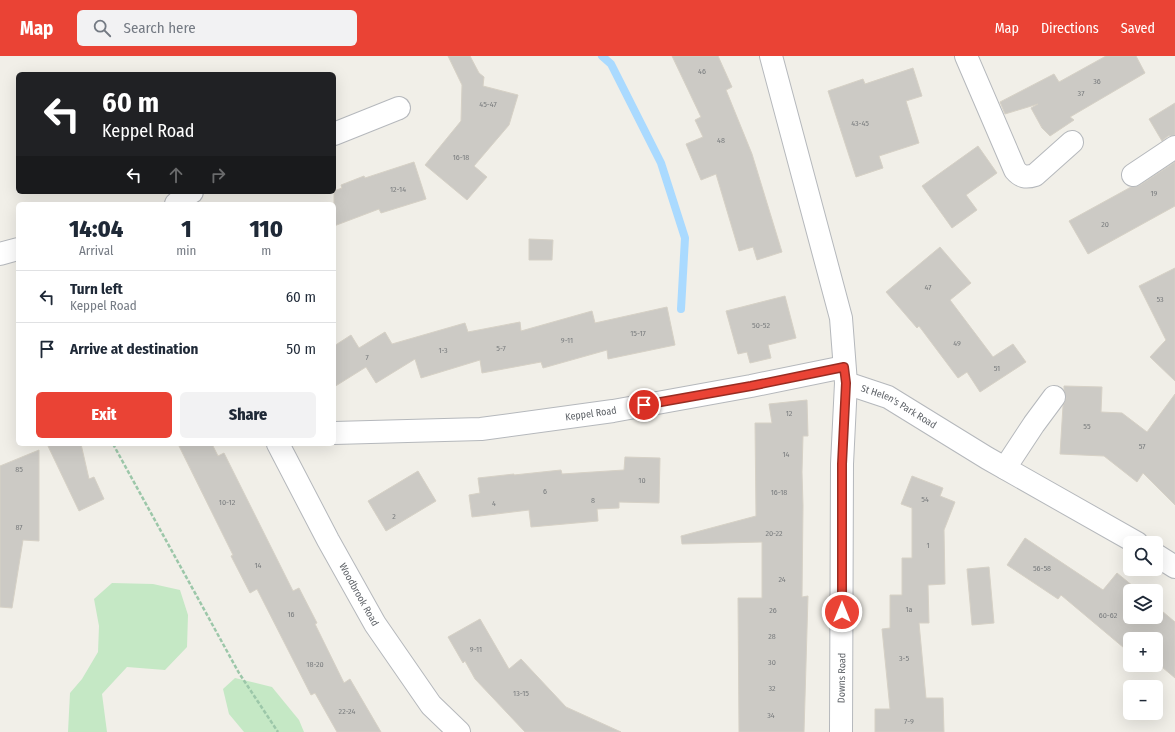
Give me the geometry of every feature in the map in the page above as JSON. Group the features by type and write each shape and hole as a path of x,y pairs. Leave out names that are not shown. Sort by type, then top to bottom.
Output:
{"street":[{"path":"771,56 841,318 845,375"},
{"path":"966,56 1015,170 1020,175 1028,177 1035,175 1072,142"},
{"path":"336,133 399,108"},
{"path":"1133,175 1175,147"},
{"path":"178,202 187,194"},
{"path":"0,254 16,250"},
{"name":"Keppel Road","path":"336,434 481,429 613,411 751,386 845,375"},
{"name":"St Helen's Park Road","path":"845,375 888,397 1006,468 1125,536"},
{"name":"Downs Road","path":"841,732 842,464 845,375"},
{"path":"1006,468 1034,424 1054,397"},
{"name":"Woodbrook Road","path":"279,446 328,540 375,624 431,705 459,732"},
{"path":"1163,559 1175,567"}],"path":[{"path":"114,446 239,673 278,732"}],"green space":[{"path":"112,583 153,584 180,590 188,615 187,647 165,670 127,667 102,694 107,732 68,732 70,693 82,679 98,652 99,626 94,599"},
{"path":"235,678 272,687 299,720 304,732 244,732 229,714 223,689"}],"building":[{"path":"448,56 470,56 479,73 484,77 483,86 518,95 509,125 474,166 487,177 467,200 425,165 461,121 462,85"},
{"path":"672,56 718,56 732,87 726,90 752,154 782,252 757,260 753,247 739,251 716,174 701,180 686,144 703,137 695,120 701,117"},
{"path":"1106,56 1136,56 1145,73 1070,117 1074,120 1050,136 1042,128 1031,108 1038,104 1005,114 1000,102 1054,74 1059,82"},
{"path":"913,68 922,96 906,101 919,143 879,156 883,168 856,177 828,91 863,79 865,84"},
{"path":"1175,103 1175,135 1168,136 1162,141 1149,119"},
{"path":"978,146 997,173 966,195 977,210 952,228 922,186"},
{"path":"414,162 426,199 381,213 379,209 336,225 336,202 334,202 334,194 336,194 336,190 342,188 341,185 364,176 365,178"},
{"path":"1175,162 1175,206 1088,254 1069,221 1131,187 1140,185"},
{"path":"529,239 553,240 552,260 529,260"},
{"path":"940,247 971,283 950,300 993,357 1013,344 1026,362 980,392 967,372 958,378 919,326 917,328 886,292"},
{"path":"1175,268 1175,381 1150,357 1166,340 1139,286"},
{"path":"785,296 796,338 768,345 771,358 750,363 747,352 738,354 726,311"},
{"path":"667,307 675,345 608,359 607,350 543,368 541,362 482,373 480,360 421,378 415,359 376,383 366,367 336,386 336,345 351,335 359,348 385,332 392,344 465,323 468,332 520,322 521,331 592,311 595,323"},
{"path":"1064,386 1102,387 1101,412 1122,413 1147,432 1175,394 1175,505 1143,473 1137,482 1104,456 1060,454 1063,406 1066,398"},
{"path":"807,400 808,436 803,436 802,472 802,597 808,596 804,732 739,732 738,598 762,598 762,542 682,544 681,536 756,516 755,423 772,423 769,404"},
{"path":"48,446 81,446 89,479 94,477 104,499 79,511"},
{"path":"179,446 213,446 218,456 224,453 293,591 299,588 317,623 315,624 344,683 350,679 381,732 337,732 315,693 311,695 257,589 250,593 231,556 233,555"},
{"path":"39,450 39,541 23,540 12,608 0,607 0,466"},
{"path":"625,457 660,458 659,503 619,502 619,508 597,509 598,521 531,527 529,510 472,517 469,495 480,493 478,478 561,470 562,474 624,470"},
{"path":"418,471 436,501 386,531 368,501"},
{"path":"912,476 943,488 940,496 955,502 944,530 945,584 928,585 929,623 919,623 926,698 943,698 944,732 875,732 875,709 890,709 882,629 890,628 890,595 902,595 902,558 912,558 912,508 901,504"},
{"path":"1025,538 1103,590 1117,573 1130,584 1123,584 1123,624 1163,624 1163,612 1175,622 1175,678 1163,668 1163,632 1123,632 1123,647 1061,595 1058,599 1007,565"},
{"path":"989,567 994,623 972,625 967,569"},
{"path":"480,619 509,669 521,659 566,707 621,732 525,732 475,679 465,661 463,663 448,637"}],"waterway":[{"path":"602,56 611,64 661,163 685,238 681,309"}],"route":[{"path":"644,405 751,386 844,367 846,383 842,464 842,612"}]}
